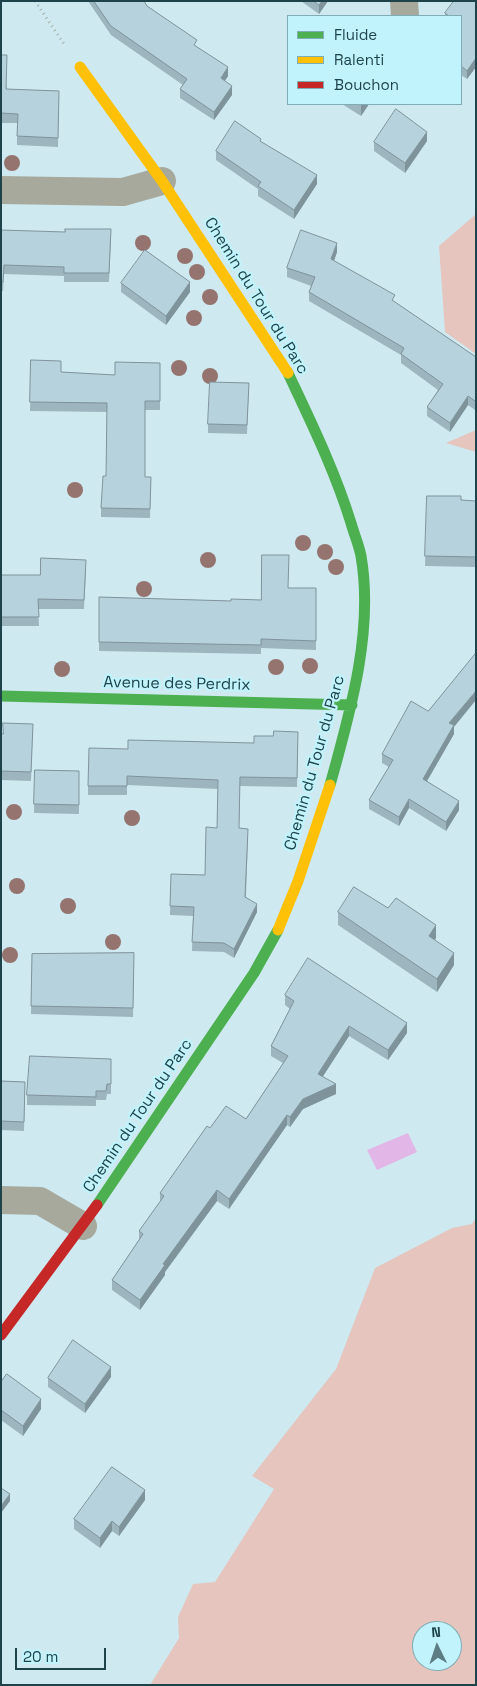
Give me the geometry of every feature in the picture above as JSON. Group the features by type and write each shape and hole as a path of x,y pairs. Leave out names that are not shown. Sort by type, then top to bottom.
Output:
{"street":[{"path":"404,1 405,15"},
{"name":"Chemin du Tour du Parc","path":"1,1336 83,1226 254,973 279,929 298,881 324,804 352,705 365,612 361,556 345,503 329,462 286,369 242,299 80,67"},
{"path":"1,190 123,192 162,182"},
{"name":"Avenue des Perdrix","path":"1,696 352,705"},
{"path":"1,1200 40,1201 83,1226"}],"path":[{"path":"35,1 80,67"}],"shaded area":[{"path":"476,214 476,354 445,332 439,246"},
{"path":"476,430 476,452 446,443"},
{"path":"408,1133 417,1152 377,1170 367,1150"},
{"path":"476,1218 476,1685 150,1685 179,1638 178,1617 193,1584 215,1582 274,1489 252,1476 336,1369 375,1268 452,1228 472,1224"}],"building":[{"path":"94,1 144,1 147,6 197,40 194,45 228,67 221,78 232,86 214,112 180,89 187,79 111,26"},
{"path":"314,1 322,1 319,5"},
{"path":"454,1 476,1 476,58 467,71 462,67 462,15 448,15 445,13"},
{"path":"1,55 7,55 6,89 59,91 58,138 17,136 18,114 1,113"},
{"path":"396,109 427,132 405,163 374,142"},
{"path":"235,121 261,139 260,141 317,175 294,210 258,186 261,182 216,151"},
{"path":"65,229 111,229 109,273 64,273 64,267 4,265 3,282 1,282 1,230 65,232"},
{"path":"301,230 337,243 331,259 395,295 392,300 476,357 476,400 468,396 450,423 427,407 443,384 401,354 404,348 309,292 315,277 287,268"},
{"path":"145,250 190,282 166,316 121,283"},
{"path":"31,360 61,361 61,372 115,375 115,362 160,363 160,401 145,401 145,477 151,477 150,509 101,508 103,476 106,476 107,403 30,402"},
{"path":"210,382 249,383 247,425 208,424"},
{"path":"427,496 461,496 461,500 476,501 476,557 425,556"},
{"path":"262,555 289,555 288,588 316,588 316,641 261,639 261,645 99,642 99,597 231,601 231,599 261,600"},
{"path":"41,558 86,560 84,600 38,599 39,617 1,617 1,575 40,575"},
{"path":"476,653 476,691 449,723 454,725 423,779 459,801 446,822 409,799 399,817 369,800 393,760 382,754 411,701 428,711"},
{"path":"3,723 33,724 31,772 1,771 1,734 3,734"},
{"path":"274,731 298,732 297,778 240,777 239,828 248,829 245,897 257,904 234,949 224,943 192,942 194,907 170,906 171,874 205,875 206,827 217,828 218,780 127,776 127,786 88,786 89,748 128,749 128,740 254,743 254,736 273,736"},
{"path":"35,770 79,771 79,805 34,804"},
{"path":"354,887 388,908 396,898 436,925 429,936 454,953 437,979 338,912"},
{"path":"134,953 133,1008 31,1006 32,954"},
{"path":"308,958 407,1023 388,1050 349,1026 318,1074 336,1084 303,1099 290,1117 287,1115 229,1199 217,1190 163,1264 165,1265 140,1300 112,1280 143,1234 139,1231 164,1196 160,1193 207,1126 210,1128 226,1106 246,1119 288,1056 271,1046 294,1001 285,995"},
{"path":"30,1056 111,1059 111,1084 107,1084 106,1091 96,1091 96,1097 27,1095"},
{"path":"1,1081 25,1082 24,1122 1,1121"},
{"path":"73,1340 111,1367 85,1404 48,1378"},
{"path":"7,1374 41,1399 23,1426 1,1410 1,1382"},
{"path":"112,1467 145,1490 119,1527 112,1521 100,1538 74,1519"},
{"path":"1,1488 10,1494 1,1506"}],"traffic: fast":[{"path":"288,373 322,447 345,504 360,552 364,584 364,613 358,672 330,785"},
{"path":"1,696 352,705"},
{"path":"97,1205 254,973 278,930"}],"traffic: slow":[{"path":"80,67 162,181 288,373"},
{"path":"278,930 298,881 330,785"}],"traffic: jam":[{"path":"1,1335 97,1205"}]}
